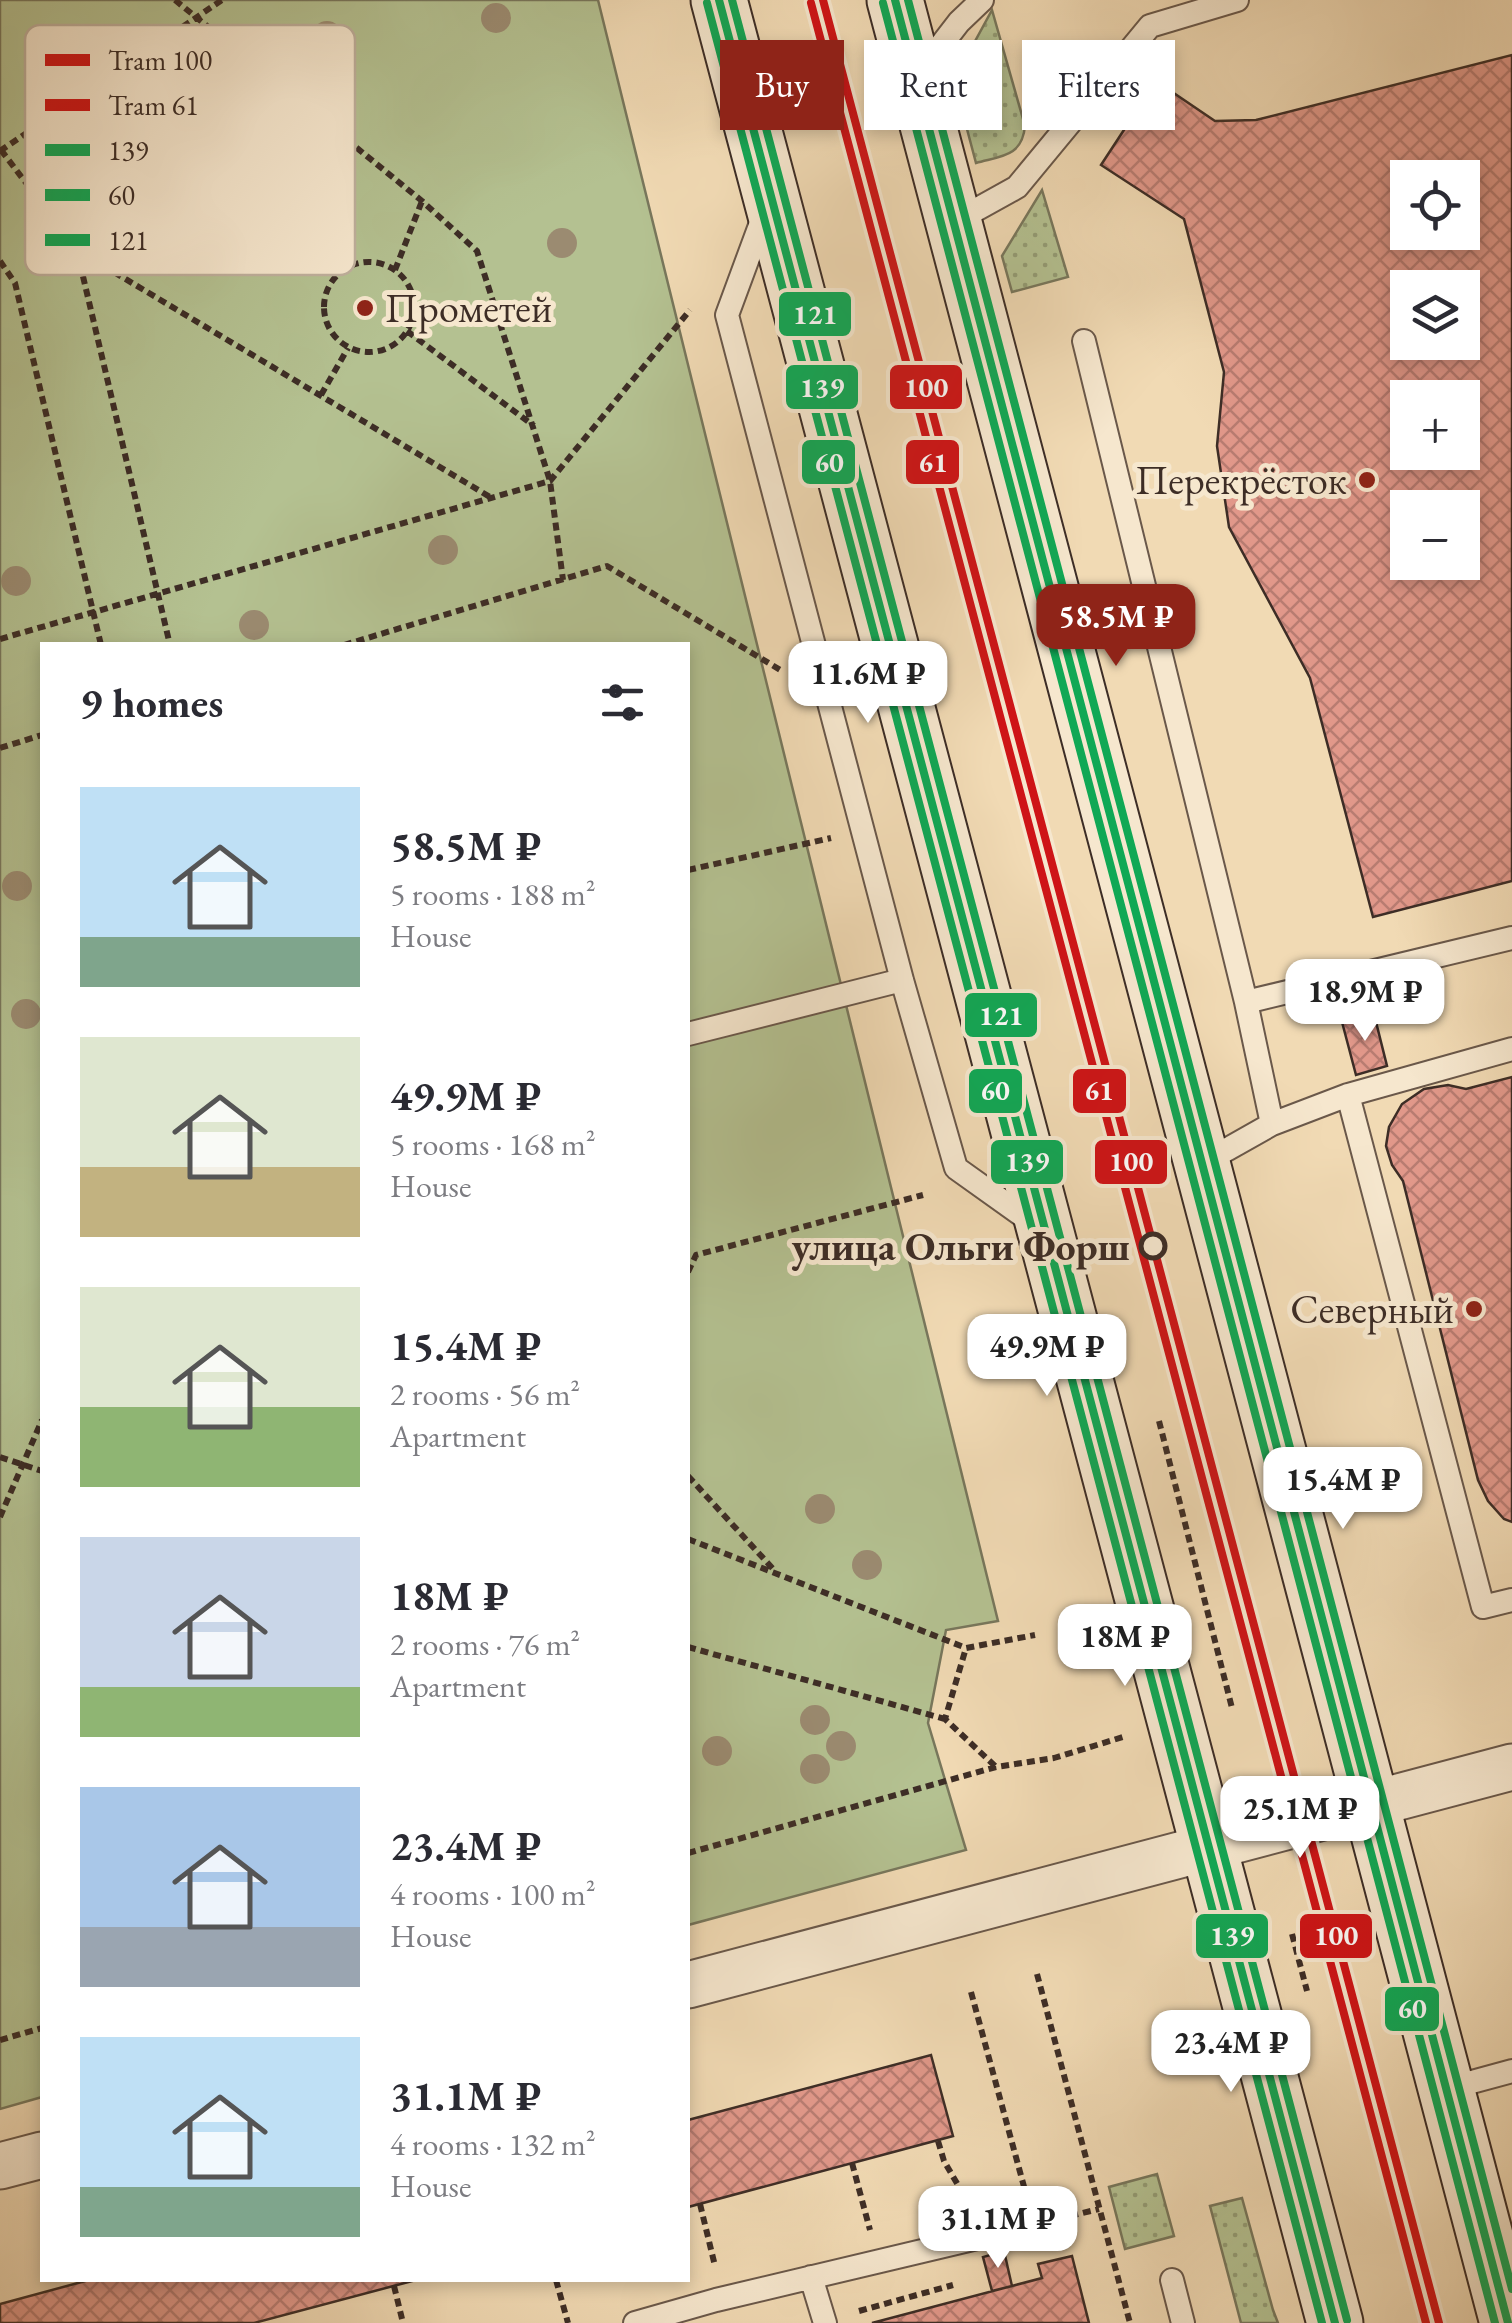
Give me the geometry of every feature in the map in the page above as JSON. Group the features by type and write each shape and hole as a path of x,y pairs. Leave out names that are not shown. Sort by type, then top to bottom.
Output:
{"main road":[{"path":"719,0 1335,2323"},
{"path":"895,0 906,40"},
{"path":"930,130 1508,2323"}],"street":[{"path":"690,1983 1512,1767"},
{"path":"0,2166 40,2156"}],"lane":[{"path":"945,40 982,0"},
{"path":"954,222 1017,186 1150,26 1237,0"},
{"path":"771,195 727,315 902,980 956,1168 1046,1232"},
{"path":"1084,341 1246,1002 1272,1124"},
{"path":"1246,1002 1512,938"},
{"path":"690,1033 902,980"},
{"path":"1203,1163 1272,1124 1348,1095 1512,1050"},
{"path":"1348,1095 1482,1608 1512,1600"},
{"path":"1446,2089 1512,2071"},
{"path":"634,2323 720,2307 811,2278 1024,2227"},
{"path":"811,2278 825,2323"},
{"path":"1172,2280 1183,2323"}],"path":[{"path":"175,0 206,25"},
{"path":"187,25 222,0"},
{"path":"25,134 0,151 25,183"},
{"path":"355,147 477,251 550,482 562,580"},
{"path":"395,270 422,202"},
{"path":"0,261 15,283 100,642"},
{"path":"338,275 324,298 328,326 336,339 360,352 387,349 407,331 412,319 411,292 395,270 382,264 355,264"},
{"path":"83,275 169,642"},
{"path":"119,275 491,497"},
{"path":"0,639 550,482 696,302"},
{"path":"407,331 534,426"},
{"path":"321,396 348,348"},
{"path":"354,642 607,566 791,676"},
{"path":"0,748 40,736"},
{"path":"690,870 832,838"},
{"path":"690,1268 696,1255 923,1195"},
{"path":"1159,1421 1232,1708"},
{"path":"0,1517 40,1425"},
{"path":"0,1456 40,1470"},
{"path":"690,1478 779,1574"},
{"path":"690,1540 966,1648 1035,1636"},
{"path":"690,1648 945,1719 996,1766"},
{"path":"945,1719 966,1648"},
{"path":"690,1852 996,1766 1054,1758 1123,1737"},
{"path":"1292,1934 1307,1991"},
{"path":"1037,1974 1130,2323"},
{"path":"970,1992 1024,2227 1099,2209"},
{"path":"0,2040 40,2029"},
{"path":"938,2140 944,2161 988,2236"},
{"path":"700,2204 720,2307"},
{"path":"557,2282 568,2323"},
{"path":"394,2286 403,2323"}],"green space":[{"path":"0,0 598,0 998,1621 946,1630 928,1723 966,1850 690,1924 690,642 40,642 40,2098 0,2109"},
{"path":"992,10 1001,40 976,40"},
{"path":"1002,45 1022,115 1023,136 1015,149 976,163 967,130 1002,130"},
{"path":"1042,190 1068,277 1012,292 1002,256"},
{"path":"1157,2174 1174,2236 1125,2249 1109,2187"},
{"path":"1242,2198 1278,2323 1241,2323 1210,2206"}],"building":[{"name":"Перекрёсток","path":"1512,55 1512,881 1373,917 1310,678 1229,527 1217,446 1224,372 1184,219 1101,165 1124,130 1175,130 1175,94 1215,121 1256,120"},
{"path":"1374,1014 1387,1066 1356,1075 1342,1022"},
{"name":"Северный","path":"1512,1077 1512,1522 1504,1519 1488,1501 1478,1480 1403,1181 1386,1146 1389,1127 1402,1104 1424,1089 1448,1085 1466,1089"},
{"path":"931,2055 953,2136 690,2206 690,2119"},
{"path":"1004,2251 1012,2286 992,2291 983,2257"},
{"path":"1072,2256 1089,2323 872,2323 1042,2278 1038,2264"},
{"path":"82,2282 408,2282 254,2323 0,2323 0,2304"}],"tram line":[{"name":"100","path":"823,0 1439,2323"},
{"name":"61","path":"811,3 1426,2323"}],"transit line":[{"name":"139","path":"719,0 1335,2323"},
{"name":"121","path":"732,0 1347,2320"},
{"name":"139","path":"895,0 1508,2323"},
{"name":"121","path":"908,0 1512,2289"},
{"name":"60","path":"707,3 1322,2323"},
{"name":"60","path":"883,3 1495,2323"}],"place":[{"name":"Прометей","path":"365,308"},
{"name":"Перекрёсток","path":"1367,480"},
{"name":"улица Ольги Форш","path":"1153,1246"},
{"name":"Северный","path":"1474,1309"}]}
